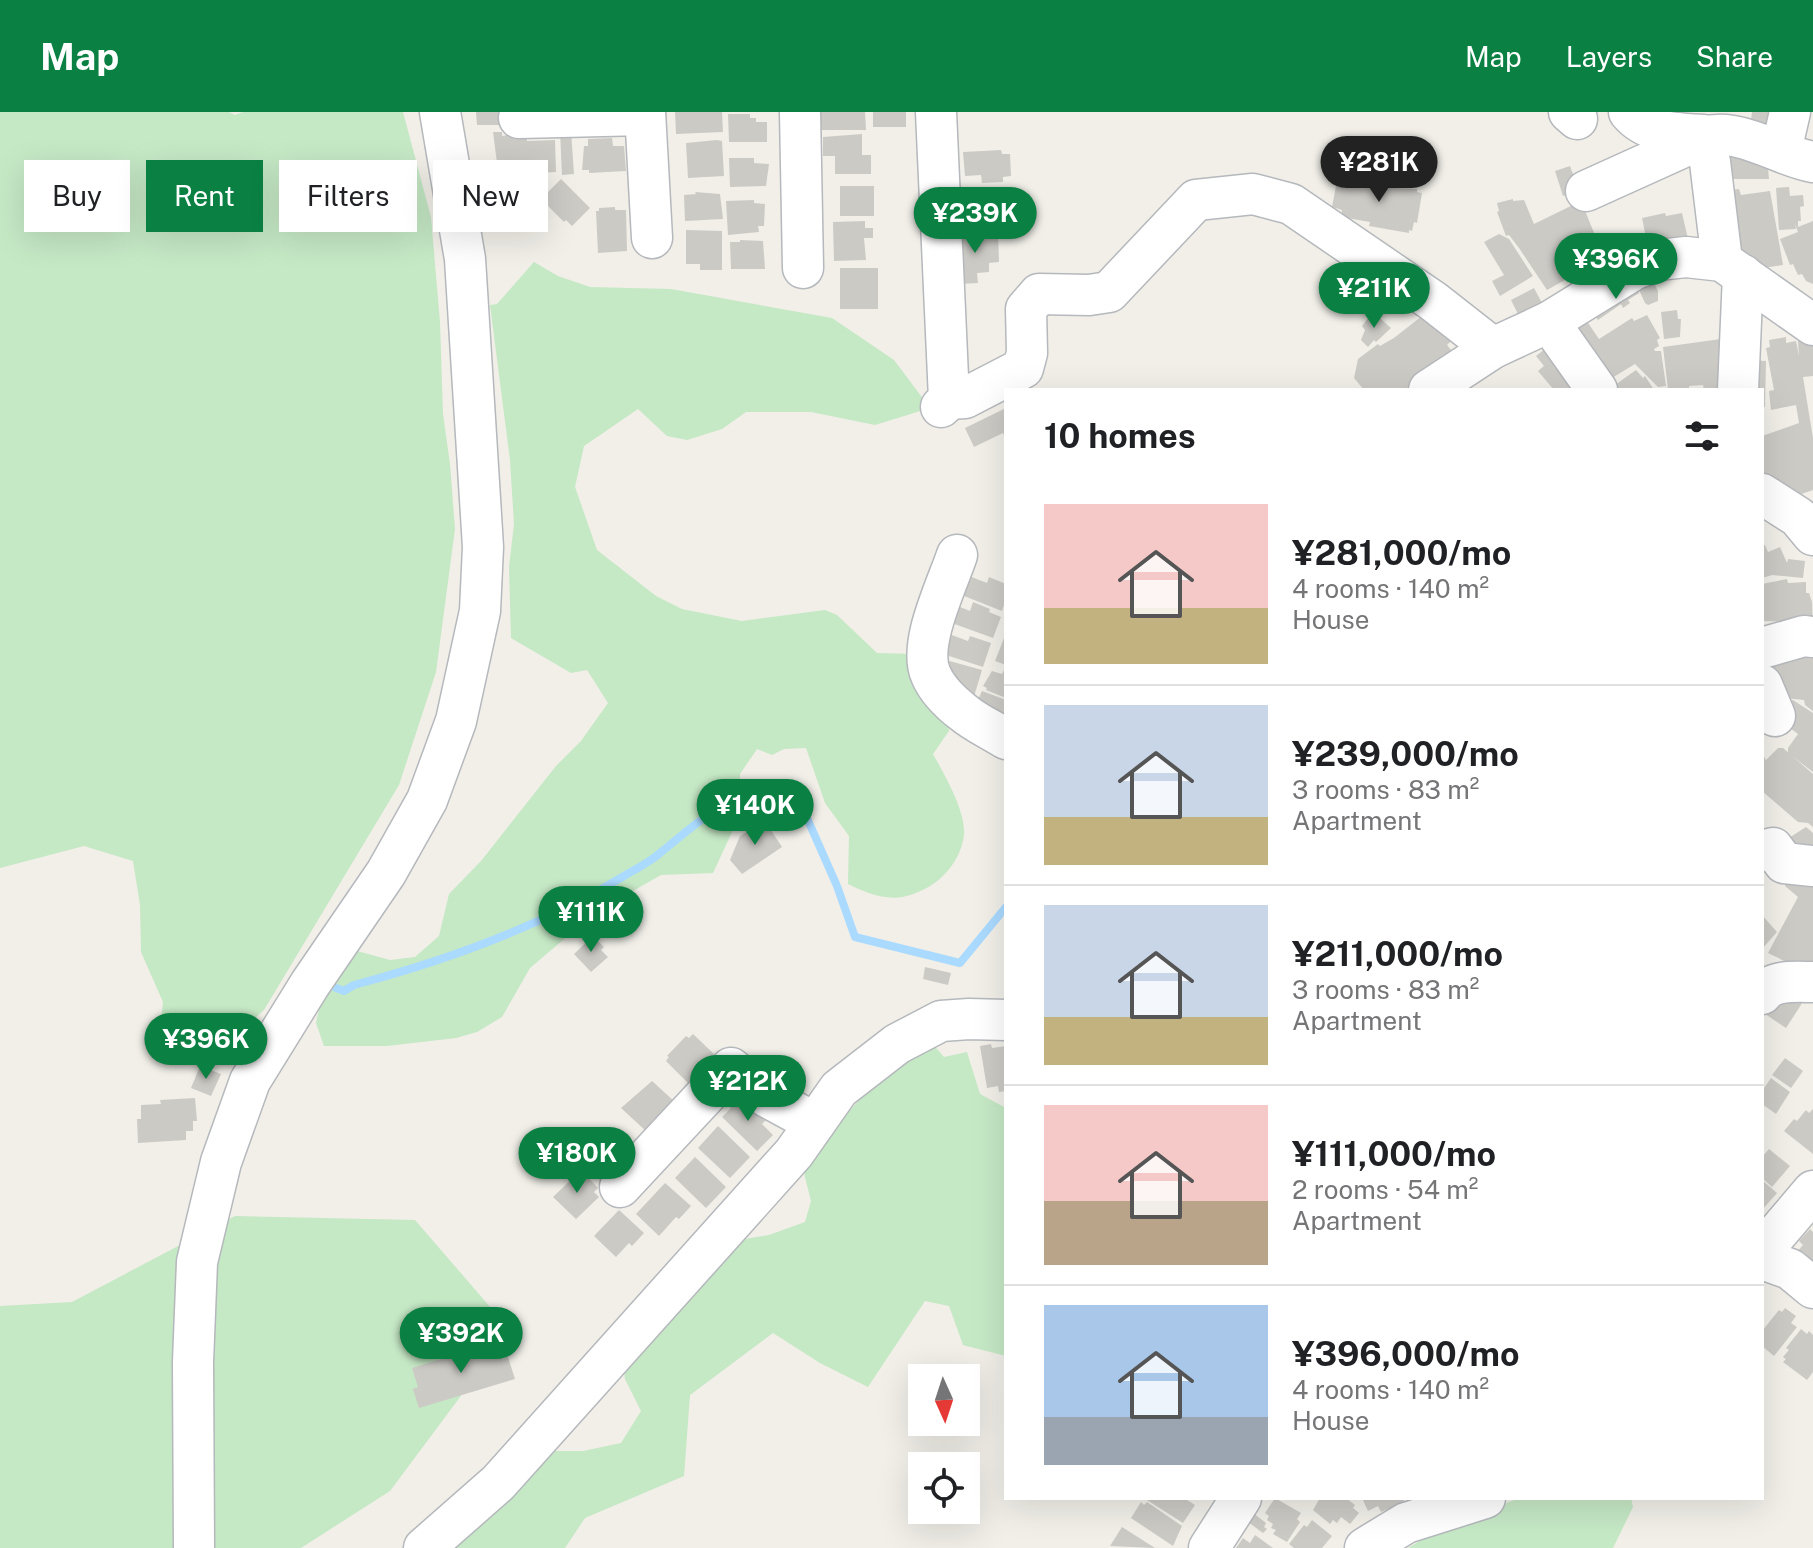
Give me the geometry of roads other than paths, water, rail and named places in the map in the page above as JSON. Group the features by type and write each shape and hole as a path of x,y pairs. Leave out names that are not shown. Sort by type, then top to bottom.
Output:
{"street":[{"path":"194,1548 193,1362 197,1262 221,1162 250,1081 310,984 386,873 427,800 456,721 480,611 483,547 465,259 440,112"},
{"path":"800,112 803,268"},
{"path":"936,112 945,403 965,398 1023,368 1027,353 1026,309 1039,294 1089,295 1109,292 1196,200 1210,198 1253,194 1291,204 1433,301 1493,348"},
{"path":"1629,112 1638,123 1660,131 1740,137 1797,156 1790,112"},
{"path":"519,118 645,114 652,238"},
{"path":"1586,191 1690,144 1703,135"},
{"path":"1703,135 1733,268 1738,388"},
{"path":"1432,388 1493,348 1549,322 1635,269 1659,260 1686,257 1733,268 1813,325"},
{"path":"1549,322 1596,388"},
{"path":"1764,495 1798,517 1813,535"},
{"path":"957,555 927,650 929,672 938,688 964,713 1004,738"},
{"path":"1764,647 1804,636 1813,637"},
{"path":"1764,850 1773,848 1784,863 1813,866"},
{"path":"1764,991 1780,983 1813,982"},
{"path":"424,1548 498,1483 794,1153 839,1089 897,1044 941,1021 1004,1020"},
{"path":"620,1187 731,1068 767,1097 815,1123"},
{"path":"1764,1249 1813,1191"},
{"path":"1764,1260 1790,1269 1813,1288"},
{"path":"1209,1548 1240,1500"},
{"path":"1365,1548 1432,1506 1472,1500"}],"waterway":[{"path":"336,988 344,991 354,985 459,953 560,911 647,862 714,811 734,800 758,794 775,794 799,800 837,886 855,937 960,963 1004,909"}]}
